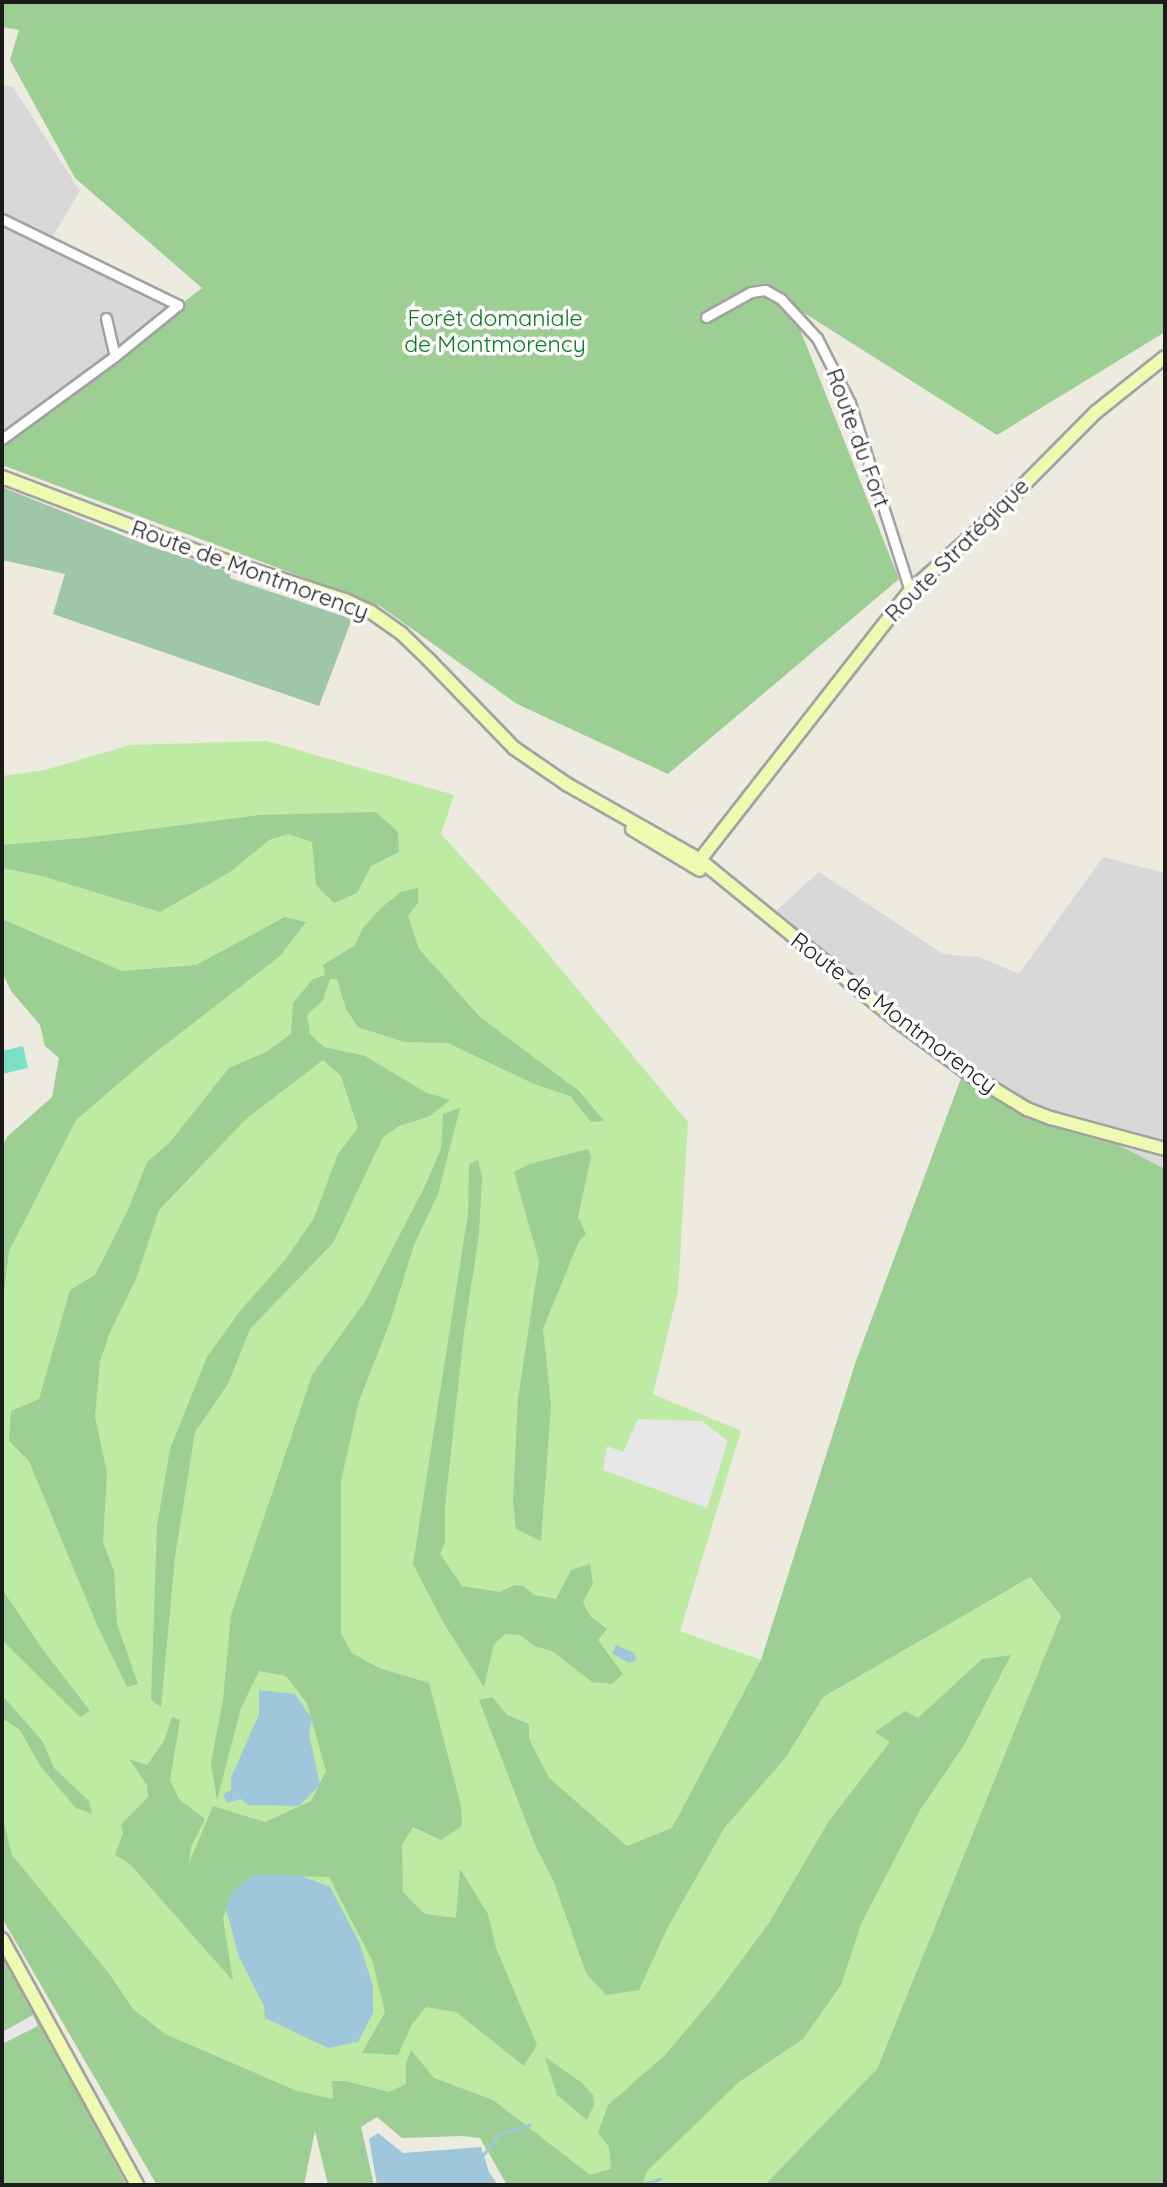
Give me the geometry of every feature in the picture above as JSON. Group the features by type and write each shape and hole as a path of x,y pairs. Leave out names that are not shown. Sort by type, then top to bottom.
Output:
{"main road":[{"name":"Route Stratégique","path":"697,863 910,591 986,523 1096,412 1165,356"},
{"name":"Route de Montmorency","path":"2,477 199,552 345,600 371,612 428,659 513,748 568,785 697,863 754,905 906,1027 1003,1096 1051,1118 1163,1148"},
{"path":"2,1939 137,2185"}],"street":[{"path":"2,219 178,305 115,356 2,439"},
{"name":"Route du Fort","path":"706,317 751,292 765,290 781,299 817,338 850,402 910,591"},
{"path":"106,318 115,356"}],"shaded area":[{"path":"2,85 13,87 80,191 47,246 171,306 2,432"},
{"path":"1103,857 1165,873 1165,1169 1087,1130 1003,1095 769,917 819,872 943,954 979,957 1019,974"},
{"path":"638,1419 702,1421 728,1441 707,1508 603,1470 607,1446 623,1452"},
{"path":"33,2015 38,2026 2,2044 2,2032"}],"green space":[{"name":"Forêt domaniale de Montmorency","path":"2,2 1165,2 1165,332 997,435 790,304 899,579 668,774 517,704 380,606 2,465 2,442 202,288 75,178 10,60 19,30 2,27"},
{"path":"2,487 149,546 231,572 230,578 352,619 319,706 53,614 65,574 2,560"},
{"path":"267,741 454,795 441,834 529,931 688,1122 678,1291 653,1394 741,1431 680,1631 761,1660 1029,1577 1061,1616 856,2120 783,2185 513,2185 482,2129 357,2107 203,2118 2,1897 2,1198 108,1056 2,926 2,776 45,770 130,745"},
{"path":"376,812 398,832 399,852 371,866 357,893 334,903 316,885 312,842 288,834 269,840 230,872 160,912 42,876 2,868 2,845 82,838 259,815"},
{"path":"418,888 418,903 408,916 419,949 480,1017 579,1091 604,1121 591,1122 570,1096 534,1084 448,1043 404,1042 358,1027 346,1009 337,979 330,979 323,1000 307,1015 310,1034 324,1047 365,1056 425,1092 450,1100 430,1116 399,1126 383,1137 333,1243 250,1329 228,1384 195,1432 175,1557 161,1707 151,1700 157,1526 170,1449 207,1357 240,1311 286,1259 314,1218 338,1154 358,1128 341,1076 323,1060 246,1119 159,1210 136,1279 110,1332 100,1361 95,1417 107,1473 103,1542 114,1571 117,1624 138,1684 127,1687 97,1625 29,1461 9,1441 11,1411 39,1399 70,1290 95,1275 127,1212 147,1162 170,1142 229,1068 266,1052 291,1034 293,1003 313,979 325,975 323,965 354,946 363,928 381,908 401,892"},
{"path":"285,917 306,922 280,956 152,1055 76,1120 9,1251 2,1310 2,1146 8,1136 52,1097 59,1058 45,1046 40,1025 11,991 2,972 2,919 122,971 196,965"},
{"path":"23,1046 28,1068 2,1074 2,1051"},
{"path":"964,1070 1027,1109 1087,1129 1165,1169 1165,2185 765,2185 877,2069 1061,1616 1030,1577 823,1697 786,1757 725,1827 668,1927 639,1990 606,1995 586,1973 554,1882 535,1845 479,1700 492,1697 507,1715 529,1724 529,1739 549,1778 627,1846 672,1828 761,1660 856,1361"},
{"path":"460,1108 438,1194 414,1245 390,1322 359,1401 341,1481 341,1634 352,1653 379,1668 429,1683 461,1806 462,1826 441,1840 413,1827 402,1845 403,1892 425,1914 456,1918 460,1869 488,1914 496,1948 537,2045 524,2066 456,2012 426,2007 412,2024 398,2055 362,2053 385,2012 372,1960 329,1877 253,1875 233,1890 223,1918 233,1981 130,1864 115,1855 123,1833 121,1824 148,1797 147,1785 129,1759 147,1765 164,1741 172,1717 180,1720 170,1780 179,1799 205,1819 191,1847 189,1863 213,1806 265,1822 311,1801 326,1771 307,1703 286,1676 259,1671 241,1708 217,1800 211,1763 223,1700 231,1615 312,1375 366,1300 425,1186 441,1149 443,1114"},
{"path":"588,1149 591,1157 578,1217 586,1234 579,1241 543,1329 551,1406 541,1541 516,1529 513,1501 518,1398 539,1261 514,1172 530,1164"},
{"path":"478,1160 482,1176 479,1234 464,1333 445,1506 445,1542 440,1554 462,1586 499,1592 515,1585 523,1586 534,1595 556,1599 571,1570 590,1564 593,1583 583,1602 590,1616 607,1629 598,1640 623,1674 612,1684 592,1682 552,1651 534,1646 520,1635 505,1634 494,1644 484,1687 443,1622 413,1564 468,1214 469,1164"},
{"path":"2,1589 41,1647 90,1711 80,1717 2,1640"},
{"path":"1011,1655 964,1745 920,1810 861,1924 841,1985 803,2039 739,2082 647,2171 642,2185 507,2185 480,2138 402,2138 377,2117 361,2127 374,2185 328,2185 315,2131 304,2185 157,2185 2,1918 2,1816 12,1855 110,1975 133,2009 165,2034 297,2091 333,2099 332,2081 345,2081 389,2092 406,2084 406,2063 411,2050 434,2078 493,2100 590,2175 611,2169 609,2147 598,2133 608,2105 664,2056 715,1996 769,1923 829,1821 890,1742 875,1732 905,1711 918,1718 982,1659"},
{"path":"2,1695 43,1742 54,1768 89,1801 92,1814 76,1808 41,1767 20,1730 5,1720 2,1722"},
{"path":"2,1954 127,2185 2,2185"},
{"path":"545,2057 582,2083 593,2095 594,2105 587,2120 557,2095"}],"water":[{"path":"616,1645 634,1653 636,1660 630,1663 612,1654"},
{"path":"259,1690 295,1694 312,1719 309,1734 320,1785 299,1806 248,1805 241,1799 227,1803 223,1794 231,1790 231,1778 259,1714"},
{"path":"253,1875 299,1875 330,1887 359,1942 373,1986 373,2013 358,2042 328,2048 265,2018 264,2006 239,1957 226,1909 233,1890"},
{"path":"378,2133 403,2153 481,2147 489,2172 498,2185 377,2185 369,2139"}],"waterway":[{"path":"483,2155 500,2134 530,2125"},
{"path":"640,2185 660,2179"}]}
